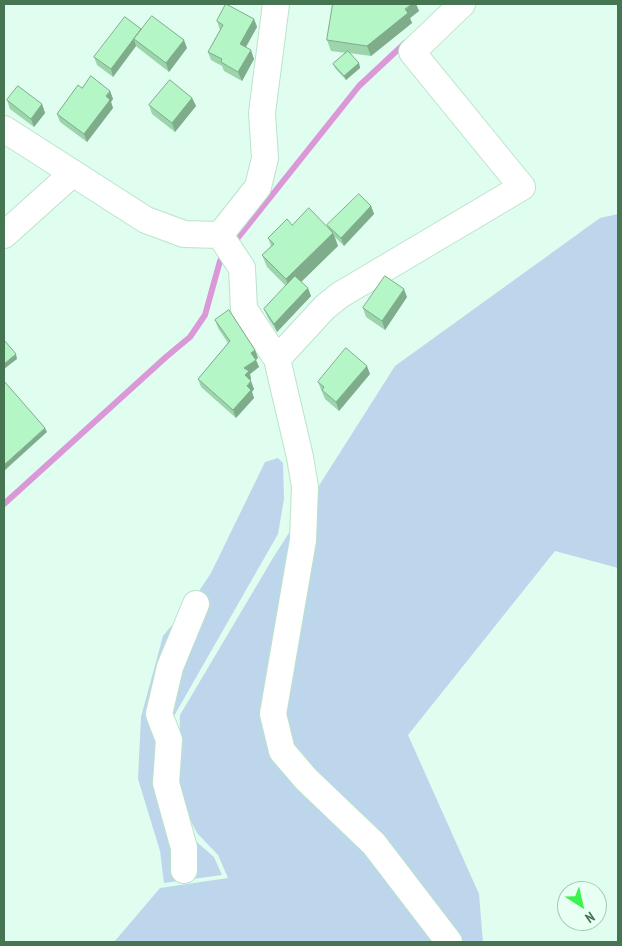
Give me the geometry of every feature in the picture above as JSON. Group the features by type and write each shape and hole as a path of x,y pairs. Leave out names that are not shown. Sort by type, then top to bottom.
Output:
{"street":[{"path":"220,235 258,187 265,158 262,113 276,4"},
{"path":"277,359 325,307 340,295 522,187 412,52 462,4"},
{"path":"4,129 146,220 184,234 220,235"},
{"path":"4,235 73,173"},
{"path":"220,235 242,268 244,309 277,359 300,457 305,487 303,540 273,714 282,751 306,779 374,844 449,942"},
{"path":"184,870 184,848 166,783 169,740 159,714 170,666 196,604"}],"shaded area":[{"path":"618,214 618,568 555,551 408,735 479,894 483,942 114,942 160,888 228,878 218,855 197,833 178,796 180,715 273,558 395,366 600,218"},
{"path":"278,458 283,463 284,499 278,534 174,716 172,770 192,838 214,857 222,875 164,883 160,851 138,779 141,717 163,636 193,600 211,573 265,462"}],"building":[{"path":"226,4 254,19 240,44 251,50 238,72 221,62 222,59 208,52 223,25 217,21"},
{"path":"333,4 412,4 405,9 408,13 367,46 327,40"},
{"path":"152,16 184,40 166,63 134,39"},
{"path":"125,17 141,29 111,69 94,57"},
{"path":"348,51 359,63 344,76 333,64"},
{"path":"91,76 110,91 106,96 110,100 84,134 57,114 78,85 82,88"},
{"path":"170,80 192,98 172,123 149,105"},
{"path":"18,86 42,104 31,119 7,100"},
{"path":"359,194 371,206 341,238 327,225"},
{"path":"309,208 333,233 286,279 262,255 274,244 268,238 287,219 292,225"},
{"path":"295,276 308,288 274,324 264,309"},
{"path":"385,276 404,289 382,321 363,308"},
{"path":"229,310 255,350 251,353 256,360 244,368 249,371 245,375 251,381 247,386 251,390 233,410 198,379 230,341 215,320"},
{"path":"4,340 16,354 4,364"},
{"path":"346,348 367,366 336,402 322,390 324,387 318,382"},
{"path":"4,381 45,428 4,465"}],"waterway":[{"path":"233,244 359,86 405,43"},
{"path":"4,504 190,337 205,315 220,261 225,254"}]}
